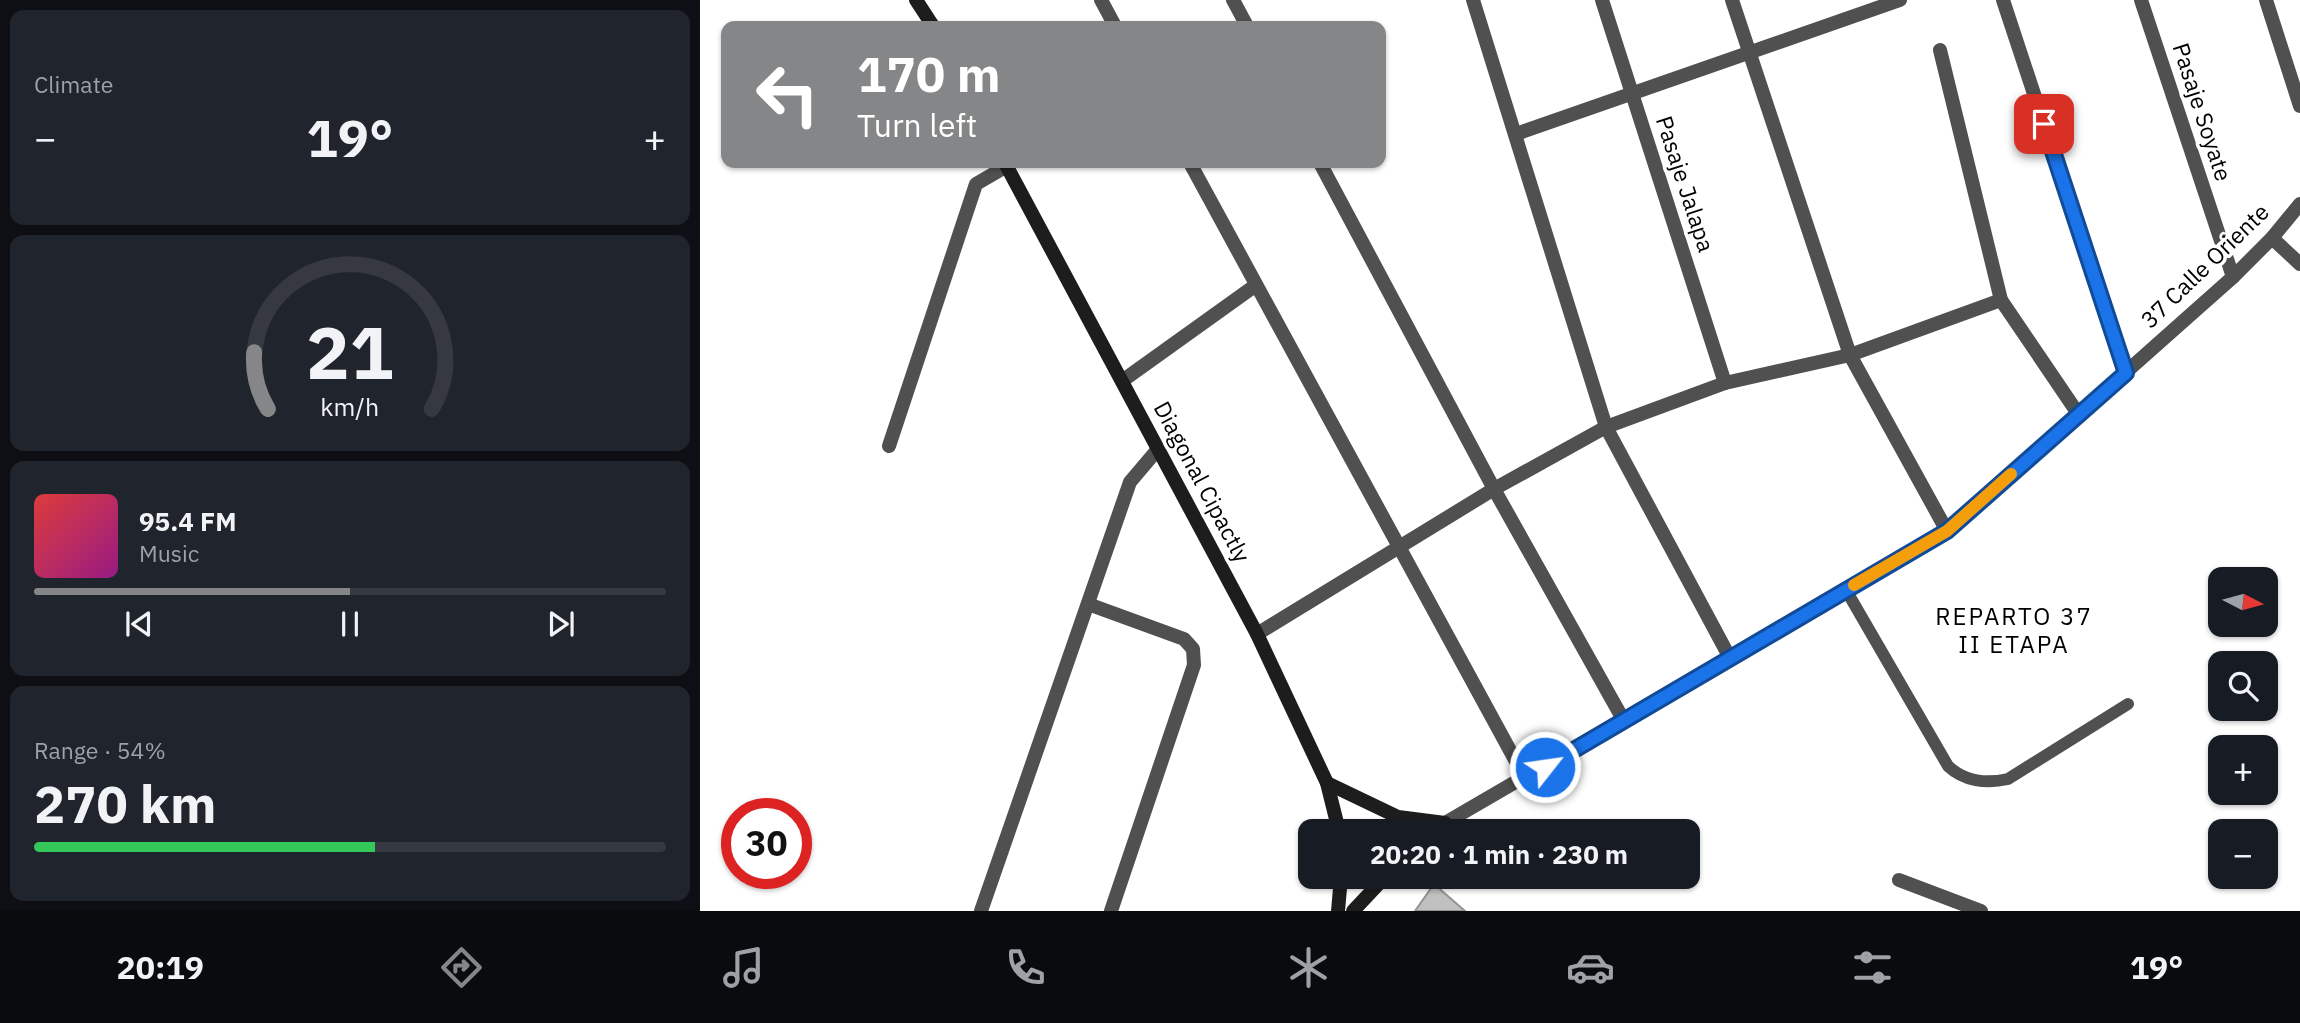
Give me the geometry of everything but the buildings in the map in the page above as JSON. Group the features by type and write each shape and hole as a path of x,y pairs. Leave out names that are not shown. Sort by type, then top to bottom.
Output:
{"street":[{"path":"1101,0 1112,21"},
{"path":"1233,0 1244,21"},
{"path":"1473,0 1606,427 1730,658"},
{"name":"Pasaje Jalapa","path":"1602,0 1725,383"},
{"path":"1732,0 1850,355 1947,531"},
{"path":"1516,134 1749,53 1877,4 1900,0"},
{"path":"2003,0 2126,373"},
{"name":"Pasaje Soyate","path":"2141,0 2233,277"},
{"path":"2266,0 2300,106"},
{"path":"923,3 931,21"},
{"path":"1940,50 2001,300 2079,415"},
{"path":"889,446 976,184 1001,168"},
{"name":"Diagonal Cipactly","path":"1008,168 1257,634 1327,783 1336,819"},
{"path":"1193,168 1525,778"},
{"path":"1323,168 1494,489 1624,721"},
{"name":"37 Calle Oriente","path":"1454,819 1947,531 2233,277 2272,238 2300,204"},
{"path":"2272,238 2300,264"},
{"path":"1122,381 1256,285"},
{"path":"1257,634 1494,489 1606,427 1725,383 1850,355 2001,300"},
{"path":"981,911 1130,482 1158,449"},
{"path":"1088,604 1184,639 1193,649 1194,665 1111,911"},
{"path":"1327,783 1406,819"},
{"path":"1899,880 1981,911"},
{"path":"1338,911 1340,889"},
{"path":"1353,911 1374,889"}],"lane":[{"path":"1846,590 1948,766 1959,776 1990,782 2008,779 2127,704"}],"slow traffic":[{"path":"1854,585 1947,531 2011,474"}],"district":[{"name":"REPARTO 37 II ETAPA","path":"2014,631"}],"route":[{"path":"1545,767 1947,531 2126,373 2044,124"}]}
